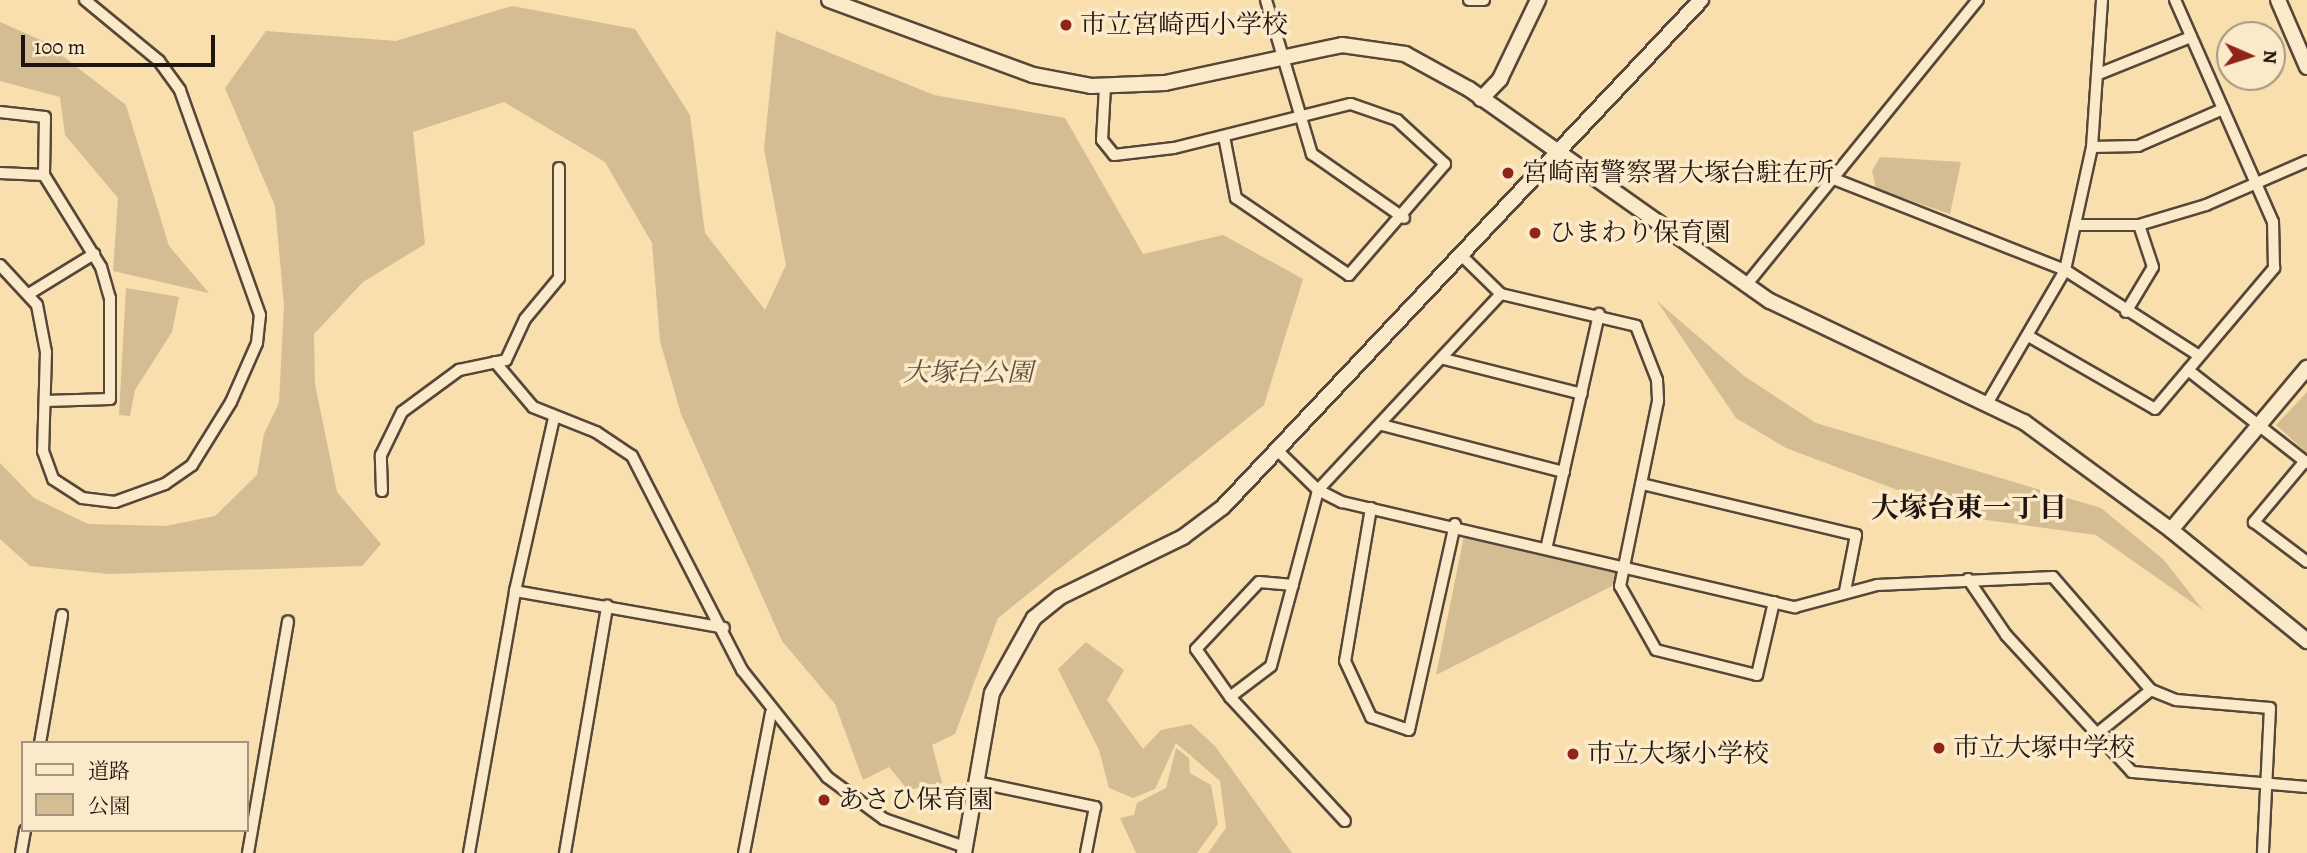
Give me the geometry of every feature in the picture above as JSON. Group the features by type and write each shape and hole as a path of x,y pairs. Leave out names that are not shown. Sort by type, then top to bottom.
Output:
{"street":[{"path":"0,265 32,292 44,336 44,461 64,489 107,503 164,484 192,465 231,402 257,342 260,315 180,90 159,61 85,0"},
{"path":"829,0 1033,75 1105,87 1165,83 1280,56 1370,46 1439,69 1746,284 1805,319 1988,402 2171,530 2307,641"},
{"path":"1266,0 1280,56 1312,154 1404,218"},
{"path":"1469,0 1484,0"},
{"path":"1482,99 1500,79 1538,0"},
{"path":"495,362 533,407 554,418 596,432 632,456 771,713 827,778 867,809 911,831 965,850 996,680 1034,618 1060,597 1183,537 1279,451 1701,0"},
{"path":"1746,284 1978,0"},
{"path":"1988,402 2030,337 2065,270 2092,147 2101,73 2102,0"},
{"path":"2030,337 2155,409 2274,268 2278,240 2175,0"},
{"path":"2278,0 2307,67"},
{"path":"2101,73 2191,37"},
{"path":"1105,87 1102,140 1114,155 1224,136 1299,112 1351,104 1375,110 1397,120 1445,164 1404,218 1349,275 1236,198 1224,136"},
{"path":"2092,147 2138,146 2223,109"},
{"path":"0,111 45,117 44,175 94,254 113,318 111,396 45,401"},
{"path":"2075,225 2139,225 2307,161"},
{"path":"382,491 381,455 402,412 459,370 506,360 526,319 559,278 559,168"},
{"path":"0,173 44,175"},
{"path":"1834,179 2065,270 2126,312 2198,355"},
{"path":"2126,312 2153,267 2139,225"},
{"path":"32,292 94,254"},
{"path":"1462,256 1501,294 1599,314 1636,326 1657,380 1642,484 1619,586 1656,650 1757,675 1774,602"},
{"path":"1230,696 1271,666 1318,490 1444,359 1501,294"},
{"path":"1548,544 1599,314"},
{"path":"1444,359 1582,394"},
{"path":"2171,530 2307,368"},
{"path":"2188,370 2261,423 2306,462 2254,522 2307,562"},
{"path":"469,853 515,591 554,418"},
{"path":"1382,425 1564,472"},
{"path":"1279,451 1318,490 1371,508 1548,544 1795,607 1845,592 1968,579 2053,577 2151,690 2175,700 2270,708 2264,785 2263,853"},
{"path":"1642,484 1856,535 1845,592"},
{"path":"1371,508 1345,661 1371,717 1409,730 1455,524"},
{"path":"1968,579 2006,635 2094,736 2132,772 2307,787"},
{"path":"1293,585 1259,582 1198,640 1198,655 1230,696 1345,821"},
{"path":"515,591 724,628"},
{"path":"565,853 607,606"},
{"path":"40,741 62,615"},
{"path":"248,853 288,621"},
{"path":"2094,736 2151,690"},
{"path":"744,853 771,713"},
{"path":"976,782 1095,807 1086,853"},
{"path":"21,853 25,832"}],"green space":[{"name":"大塚台公園","path":"512,6 635,29 690,115 705,233 765,310 786,265 764,149 776,31 934,95 1065,118 1143,254 1223,235 1303,279 1264,405 998,618 955,734 932,745 942,783 908,790 889,767 863,780 835,704 782,641 681,414 660,341 652,243 605,162 504,102 413,132 425,244 363,282 314,334 315,384 337,492 381,544 362,566 109,574 30,566 0,539 0,463 34,498 88,524 166,526 215,516 257,475 264,434 279,403 284,305 275,206 225,88 266,31 396,41"},
{"path":"0,22 43,41 126,105 169,246 209,293 113,271 118,198 65,135 60,97 0,81"},
{"path":"1880,157 1961,162 1950,214 1876,189 1872,171"},
{"path":"126,288 179,297 172,332 135,390 130,416 119,415"},
{"path":"1657,301 1744,376 1816,423 2101,508 2164,560 2203,610 2096,535 1972,518 1786,448 1736,418"},
{"path":"2307,392 2307,453 2276,425"},
{"path":"1464,536 1475,536 1617,569 1612,586 1436,675"},
{"path":"1086,642 1124,670 1107,700 1143,749 1161,730 1191,724 1215,746 1292,853 1208,853 1226,828 1220,781 1176,743 1155,789 1133,798 1109,788 1099,750 1058,669"},
{"path":"1176,748 1189,758 1190,773 1211,785 1218,824 1197,853 1136,853 1120,818 1134,815 1137,803 1166,788"}],"place":[{"name":"市立宮崎西小学校","path":"1066,25"},
{"name":"宮崎南警察署大塚台駐在所","path":"1508,173"},
{"name":"ひまわり保育園","path":"1535,233"},
{"name":"市立大塚中学校","path":"1939,748"},
{"name":"市立大塚小学校","path":"1573,754"},
{"name":"あさひ保育園","path":"824,800"}],"district":[{"name":"大塚台東一丁目","path":"1969,508"}]}
